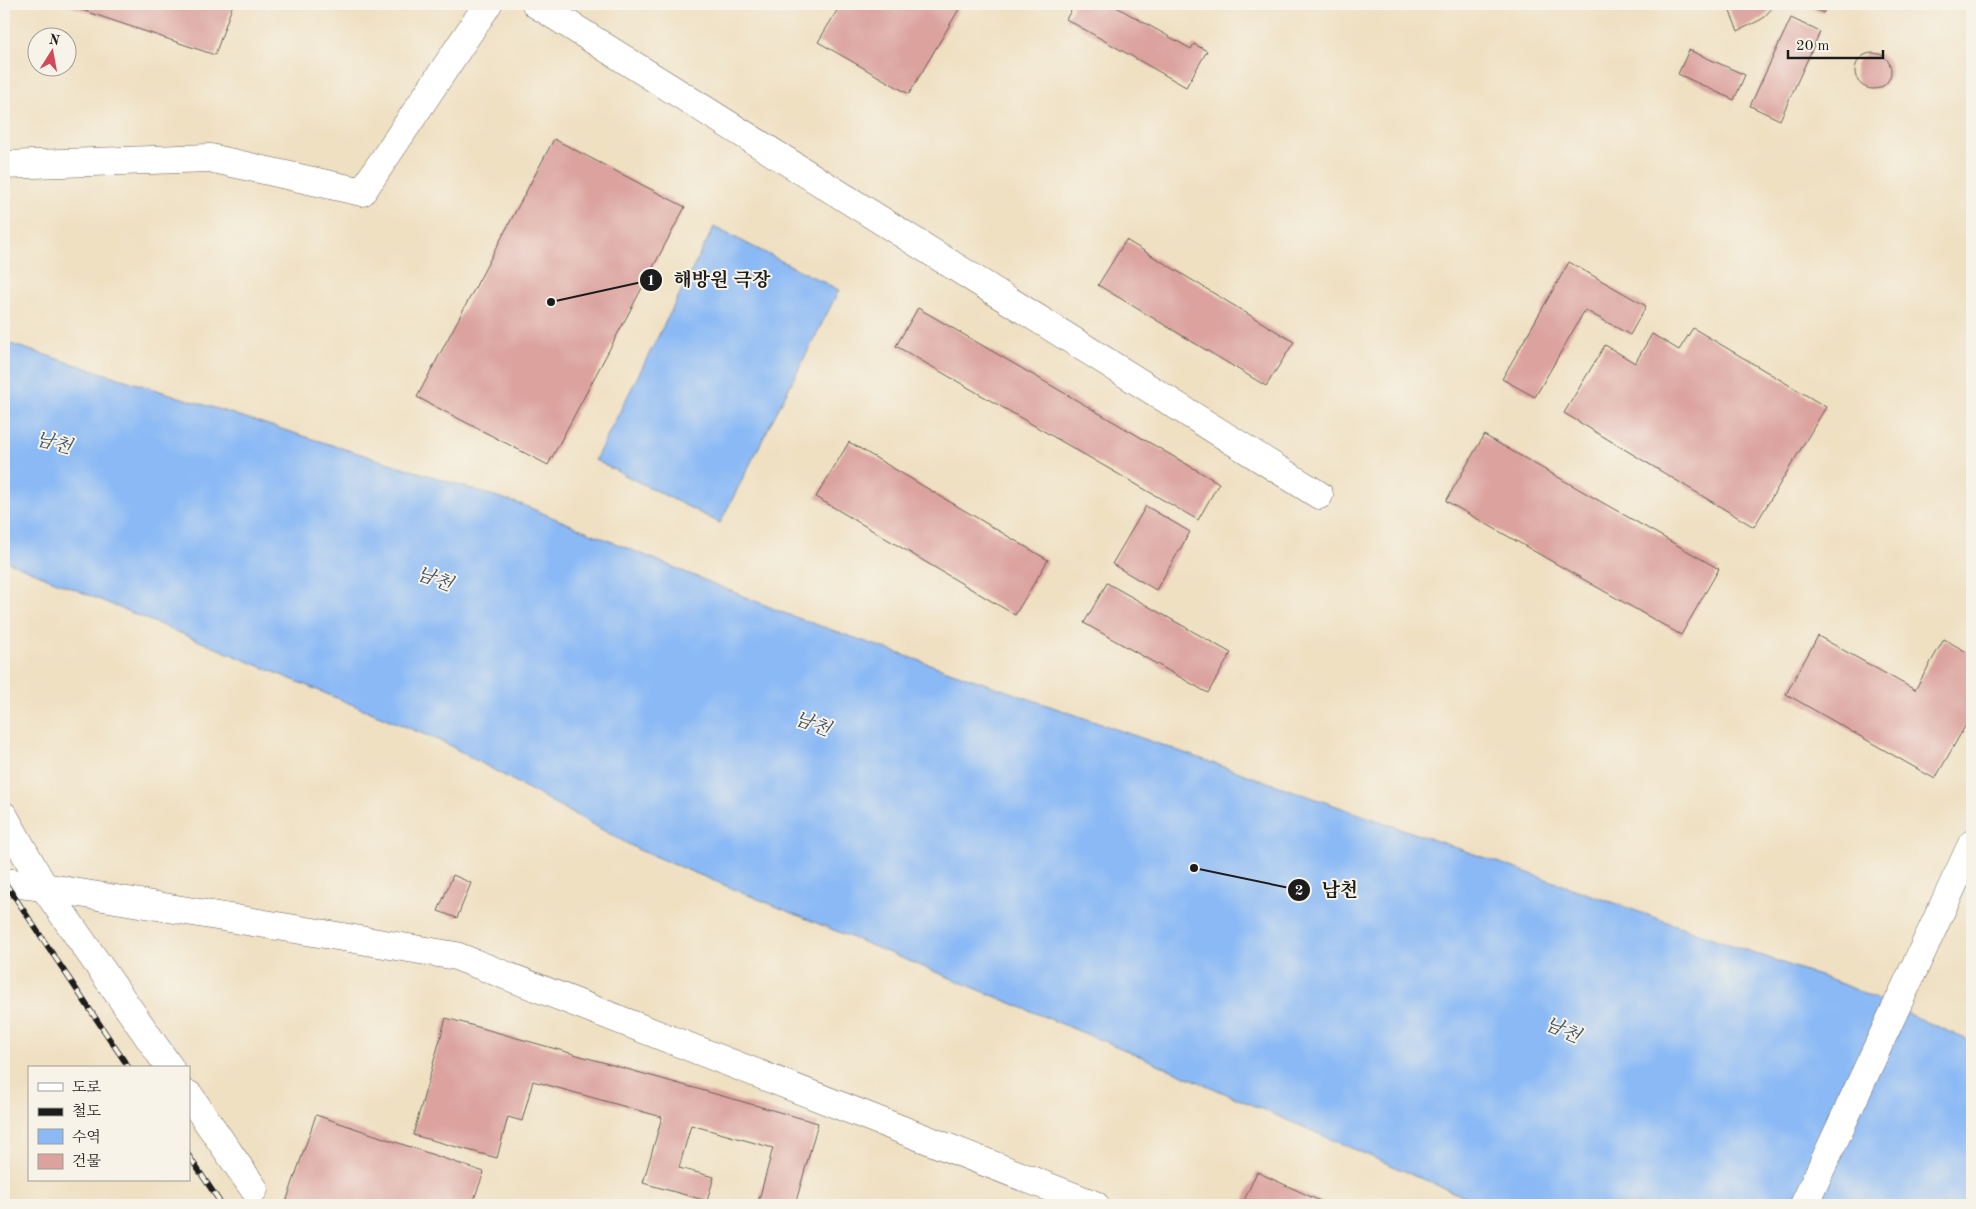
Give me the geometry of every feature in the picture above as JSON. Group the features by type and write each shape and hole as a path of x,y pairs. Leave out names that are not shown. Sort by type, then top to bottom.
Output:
{"lane":[{"path":"4,165 210,158 362,192 488,4"},
{"path":"536,4 1319,496"},
{"path":"4,816 44,887 169,1066"},
{"path":"1804,1205 1972,844"},
{"path":"4,882 44,887 456,956 1095,1205"},
{"path":"190,1096 254,1188"}],"water":[{"path":"714,227 839,290 720,523 595,460"},
{"path":"4,342 523,505 789,615 1842,984 1972,1042 1972,1205 1483,1205 1130,1052 639,850 445,743 4,560"}],"building":[{"path":"64,4 233,4 215,55"},
{"path":"841,4 962,4 909,94 818,42"},
{"path":"1070,4 1111,4 1191,49 1194,44 1207,51 1186,87 1066,19 1074,6"},
{"path":"1727,4 1776,4 1762,19 1738,31"},
{"path":"1804,4 1827,4 1823,13"},
{"path":"1791,18 1820,32 1780,120 1750,106"},
{"path":"1689,50 1745,75 1734,100 1678,74"},
{"path":"1873,53 1880,54 1886,58 1890,64 1890,78 1886,84 1880,88 1873,89 1866,88 1860,84 1856,78 1855,71 1856,64 1860,58 1866,54"},
{"path":"554,139 685,207 548,465 417,397"},
{"path":"1126,240 1294,342 1266,386 1098,285"},
{"path":"1569,262 1646,306 1630,335 1585,310 1535,397 1502,379"},
{"path":"918,308 1219,483 1198,520 896,346"},
{"path":"1693,328 1826,407 1754,527 1564,413 1605,345 1635,363 1652,334 1679,350"},
{"path":"1484,435 1719,569 1681,635 1446,501"},
{"path":"849,442 1048,560 1015,615 816,497"},
{"path":"1146,506 1190,532 1156,590 1112,564"},
{"path":"1107,583 1231,653 1208,693 1084,623"},
{"path":"1818,636 1915,690 1944,639 1972,655 1972,714 1935,779 1786,694"},
{"path":"453,875 471,883 457,918 438,911"},
{"path":"446,1018 818,1123 795,1205 766,1205 758,1203 773,1148 691,1125 679,1168 714,1177 707,1201 643,1183 662,1117 533,1081 522,1121 508,1117 497,1158 413,1135"},
{"path":"316,1115 484,1172 472,1205 285,1205"},
{"path":"1257,1172 1329,1205 1242,1205"}],"railway":[{"path":"4,881 128,1066"},
{"path":"190,1157 222,1205"}],"place":[{"name":"해방원 극장","path":"551,302"},
{"name":"남천","path":"1194,868"}]}
